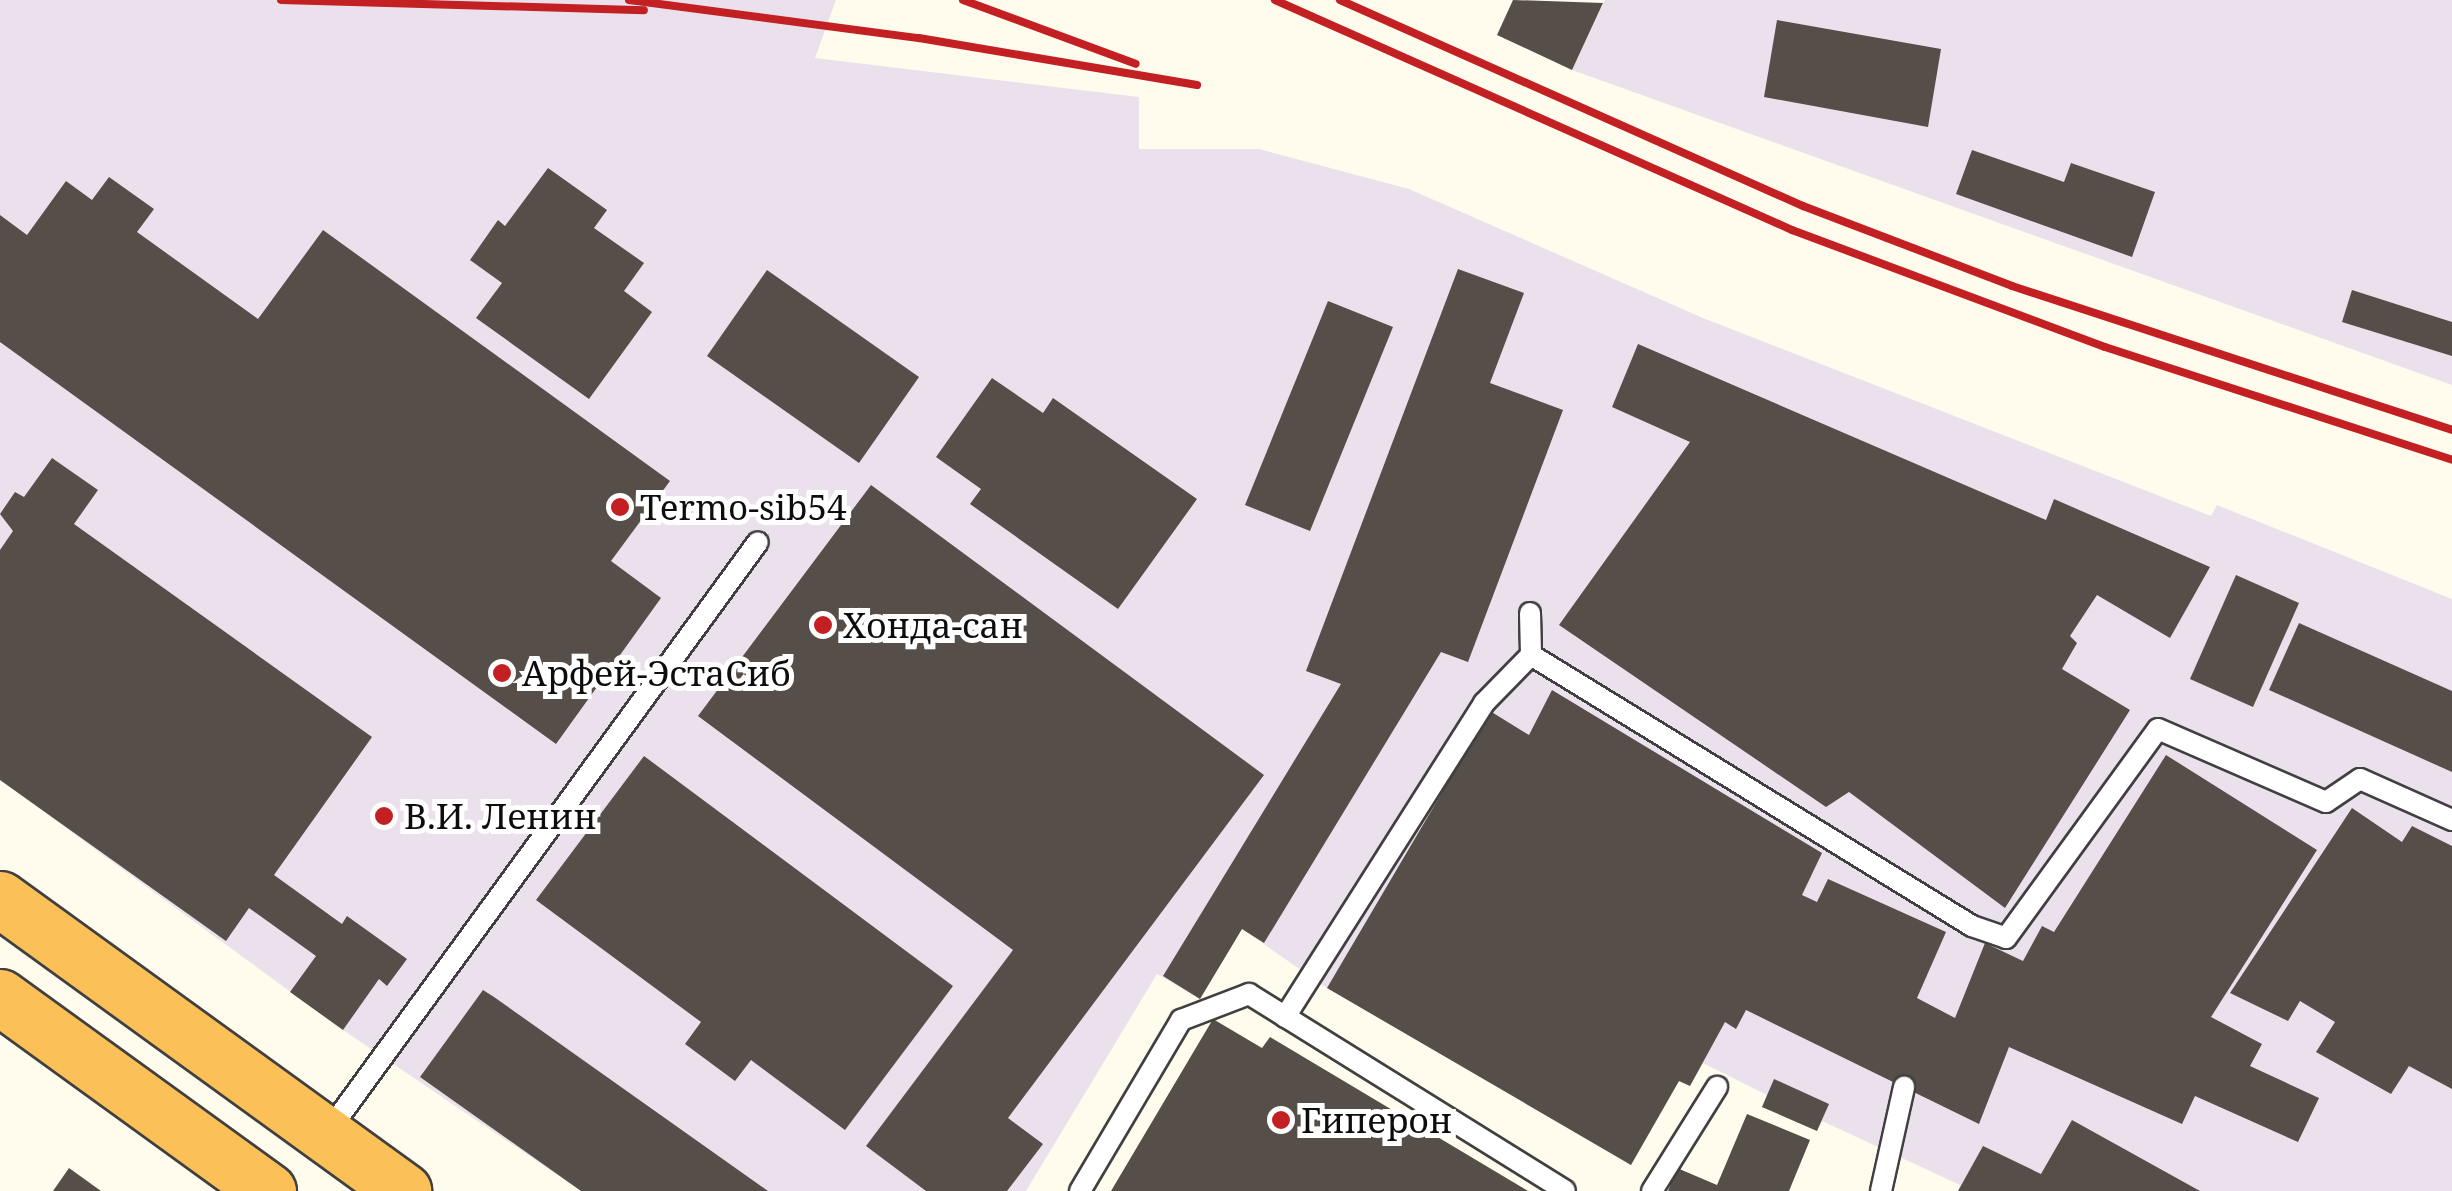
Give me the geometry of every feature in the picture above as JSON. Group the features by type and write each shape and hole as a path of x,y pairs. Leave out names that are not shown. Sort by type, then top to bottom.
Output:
{"highway":[{"path":"0,899 403,1191"},
{"path":"0,997 268,1191"}],"lane":[{"path":"326,1135 758,542"},
{"path":"1285,1017 1484,702 1531,655 1530,613"},
{"path":"1531,655 1972,926 2006,938 2158,729 2326,802 2360,779 2452,820"},
{"path":"1080,1191 1181,1020 1249,994 1565,1191"},
{"path":"1652,1191 1716,1087"},
{"path":"1881,1191 1904,1087"}],"shaded area":[{"path":"0,0 836,0 815,58 1139,97 1139,149 1259,149 1409,189 1703,318 2211,516 2217,505 2452,599 2452,1191 1958,1191 1960,1185 1822,1121 1817,1131 1762,1107 1767,1095 1703,1063 1690,1086 1679,1081 1631,1165 1327,988 1242,929 1200,999 1157,974 1026,1191 581,1191 343,1030 0,780"},
{"path":"1605,0 2452,0 2452,385 1572,70"}],"building":[{"path":"1513,0 1603,3 1572,70 1497,35"},
{"path":"1777,20 1941,49 1928,127 1764,97"},
{"path":"1972,150 2064,182 2071,163 2155,192 2132,257 1956,194"},
{"path":"548,168 607,210 594,228 644,263 624,291 652,312 589,399 476,318 502,283 470,260 498,220 505,226"},
{"path":"109,177 154,209 137,232 258,319 323,230 670,481 611,561 661,598 556,744 0,342 0,215 27,235 66,181 92,200"},
{"path":"1458,269 1524,293 1490,383 1563,410 1468,662 1441,652 1264,943 1242,929 1200,999 1163,976 1341,684 1306,671"},
{"path":"767,270 919,377 859,463 707,356"},
{"path":"2352,290 2452,322 2452,356 2342,322"},
{"path":"1328,301 1393,327 1310,531 1245,505"},
{"path":"1638,344 2046,520 2054,499 2210,567 2170,638 2097,595 2070,636 2077,643 2062,669 2130,710 2005,908 1849,792 1826,807 1559,625 1690,442 1612,407"},
{"path":"992,378 1043,413 1053,398 1197,499 1118,609 970,504 981,489 936,457"},
{"path":"52,458 98,490 74,524 372,737 274,875 342,924 347,916 407,959 387,986 379,979 343,1030 290,992 316,956 249,908 226,941 0,780 0,550 13,531 0,514 15,492 24,497"},
{"path":"871,485 1264,775 1008,1118 1043,1144 1007,1191 926,1191 866,1146 1013,950 698,716"},
{"path":"2236,575 2299,603 2253,707 2190,679"},
{"path":"2299,623 2452,691 2452,772 2269,690"},
{"path":"1552,690 1822,853 1802,895 1817,902 1828,879 1946,932 1917,998 1955,1018 1985,943 2023,961 2042,926 2054,932 2166,755 2317,850 2211,1017 2262,1044 2250,1066 2319,1098 2298,1142 2195,1096 2182,1124 2009,1047 1979,1124 1746,1010 1736,1029 1725,1022 1690,1086 1679,1081 1631,1165 1327,988 1490,711 1529,735"},
{"path":"644,756 953,986 845,1130 751,1060 735,1081 685,1044 701,1022 536,900"},
{"path":"2352,808 2402,842 2412,826 2452,846 2452,1089 2409,1066 2391,1094 2316,1052 2335,1022 2300,1001 2288,1021 2230,993"},
{"path":"483,990 768,1191 581,1191 420,1077"},
{"name":"Гиперон","path":"1213,1019 1262,1048 1270,1037 1528,1191 1111,1191"},
{"path":"1774,1079 1829,1104 1817,1131 1762,1107"},
{"path":"1747,1114 1810,1140 1789,1191 1668,1191 1677,1168 1717,1185"},
{"path":"2072,1120 2200,1191 1958,1191 1983,1146 2041,1174"},
{"path":"69,1168 101,1191 53,1191"}],"railway":[{"path":"281,0 644,10"},
{"path":"629,0 919,38 1197,85"},
{"path":"963,0 1136,64"},
{"path":"1275,0 1792,230 2105,347 2452,460"},
{"path":"1340,0 1803,206 2012,286 2452,430"}],"place":[{"name":"Termo-sib54","path":"620,507"},
{"name":"Хонда-сан","path":"823,625"},
{"name":"Арфей-ЭстаСиб","path":"502,673"},
{"name":"В.И. Ленин","path":"384,816"},
{"name":"Гиперон","path":"1281,1120"}]}
